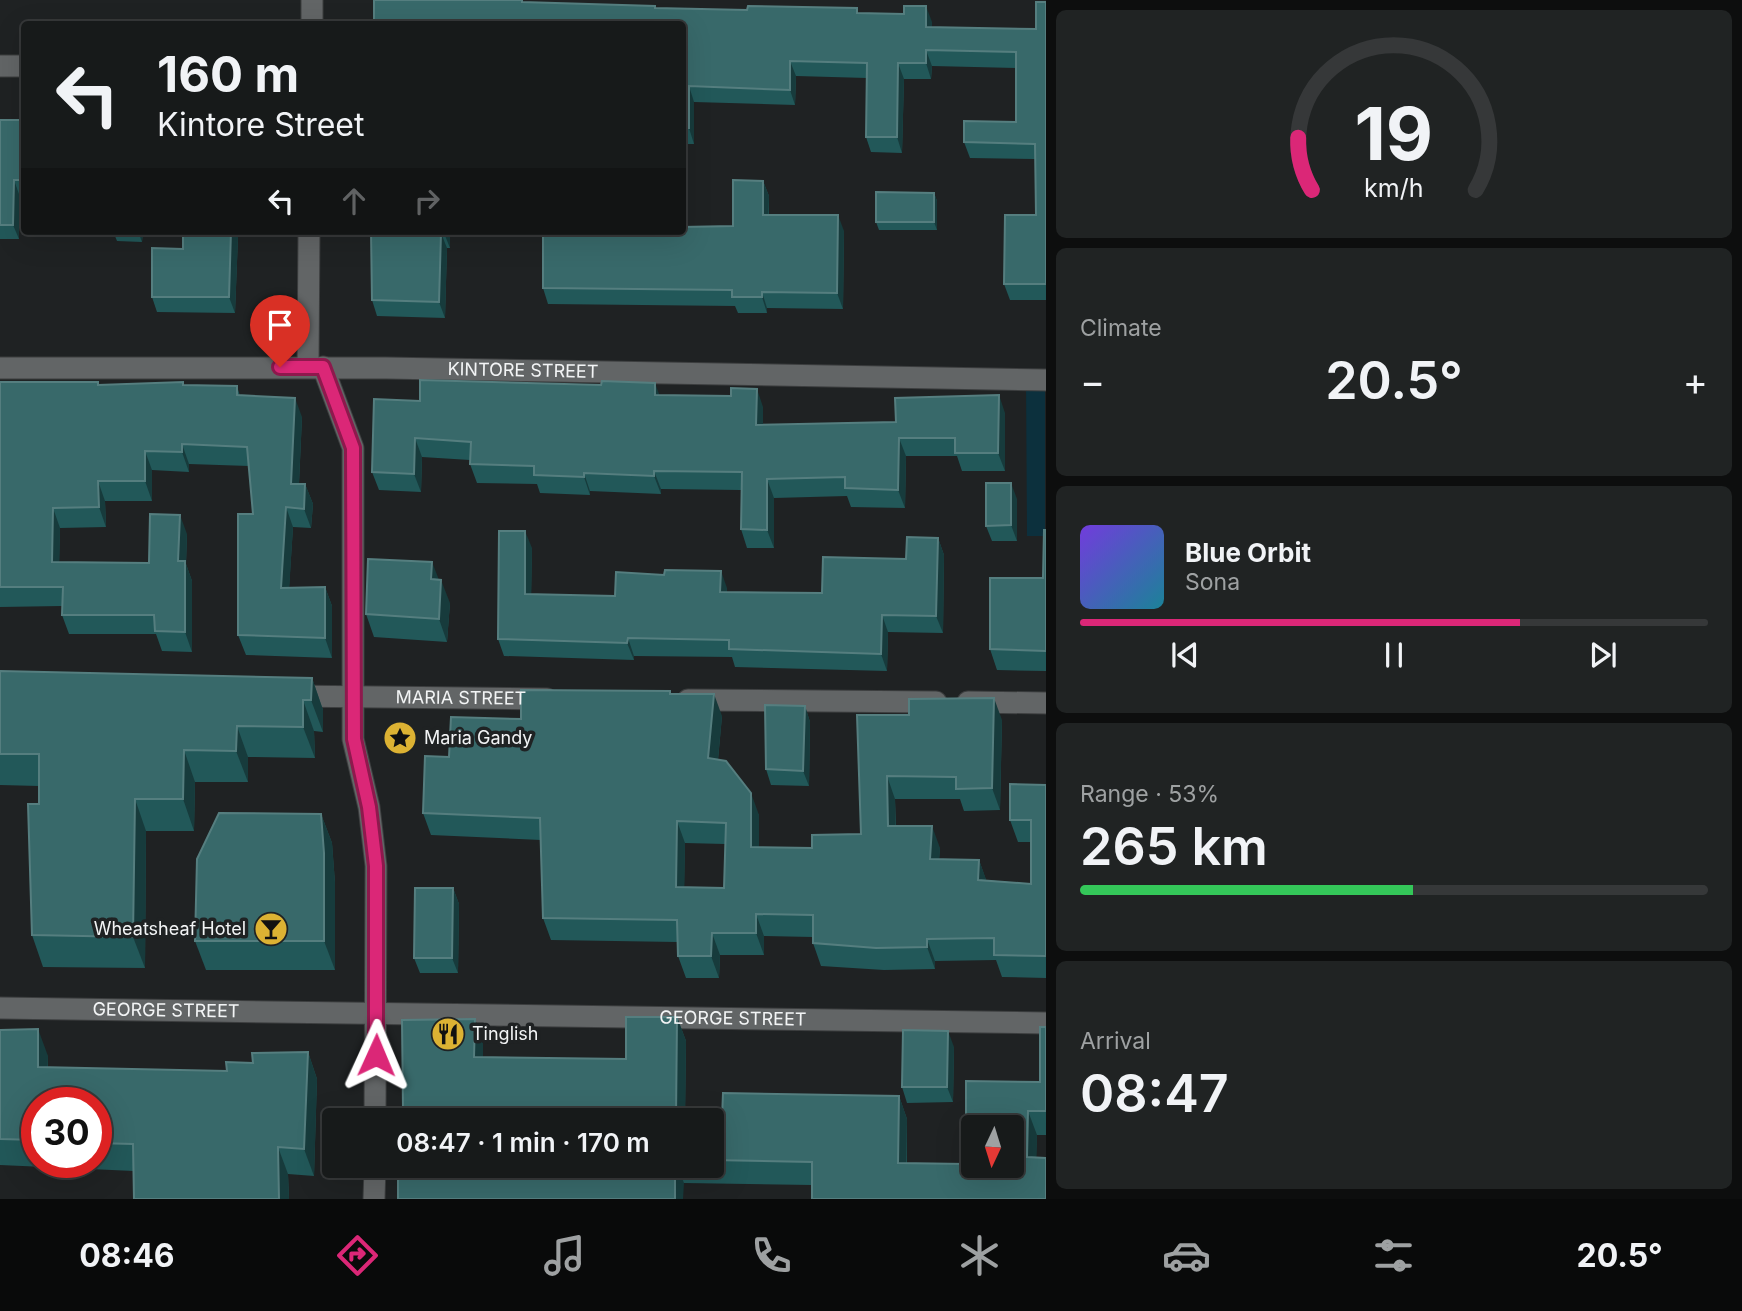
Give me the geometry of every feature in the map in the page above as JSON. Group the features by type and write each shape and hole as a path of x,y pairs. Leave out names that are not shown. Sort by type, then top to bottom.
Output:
{"street":[{"path":"312,0 312,21"},
{"path":"0,66 21,66"},
{"path":"309,235 316,367 353,448 354,739 369,807 376,866 375,1108"},
{"name":"KINTORE STREET","path":"0,368 316,367 1045,380"},
{"name":"MARIA STREET","path":"273,696 564,699"},
{"path":"674,700 1045,703"},
{"name":"GEORGE STREET","path":"0,1008 1045,1023"},
{"path":"374,1199 375,1178"}],"shaded area":[{"path":"1026,379 1045,380 1045,536 1027,536"}],"building":[{"path":"374,0 522,0 655,8 857,8 857,13 904,14 904,6 926,6 926,27 1036,29 1036,2 1046,2 1046,284 1004,284 1005,215 1036,215 1035,144 964,142 964,121 1016,122 1016,52 926,50 926,63 898,63 897,137 866,137 867,63 790,61 790,90 689,86 689,128 686,128 686,21 374,21"},
{"path":"0,120 21,120 21,180 14,180 13,225 0,225"},
{"path":"733,180 763,181 763,215 838,215 837,293 762,292 762,297 732,297 732,290 543,288 543,235 686,235 686,227 733,226"},
{"path":"876,192 934,193 934,222 876,222"},
{"path":"183,235 231,235 229,297 152,297 152,248 183,249"},
{"path":"371,235 441,235 439,302 372,300"},
{"path":"420,380 601,385 602,381 655,383 655,395 731,396 731,388 757,389 756,425 896,422 895,398 999,395 998,453 955,453 955,438 899,438 898,490 845,488 845,477 767,479 767,530 741,529 742,472 654,471 654,476 584,473 584,477 534,475 534,466 470,464 471,442 415,438 414,474 372,472 374,399 420,401"},
{"path":"0,382 98,382 98,385 183,382 183,385 237,386 237,395 295,398 291,484 305,484 304,509 286,507 281,588 325,587 325,638 238,635 238,514 253,514 247,447 182,444 182,452 145,451 145,481 98,481 99,507 53,508 52,562 149,563 150,514 180,515 178,561 185,561 185,632 155,631 154,615 62,615 63,587 0,587"},
{"path":"986,483 1011,483 1011,525 986,526"},
{"path":"1044,530 1046,651 990,649 990,578 1043,578"},
{"path":"499,531 525,531 525,594 615,596 616,572 664,575 665,570 721,571 720,592 822,593 823,557 906,559 907,537 938,538 936,616 882,615 881,654 729,649 729,640 628,638 627,643 498,639"},
{"path":"368,559 432,562 431,579 441,580 439,619 366,614"},
{"path":"0,671 312,678 311,700 303,700 303,727 237,726 236,751 184,750 183,799 135,799 133,937 32,935 28,804 39,804 39,754 0,754"},
{"path":"521,690 714,694 708,758 726,761 751,793 751,847 812,848 812,835 861,834 857,715 909,715 909,699 994,698 992,788 956,789 956,777 887,776 888,826 932,826 930,859 979,860 978,880 1031,884 1031,820 1010,820 1010,784 1046,785 1046,956 994,955 994,938 927,939 927,947 876,948 813,943 813,915 756,914 756,933 712,933 711,956 678,956 677,920 543,918 540,818 423,813 425,756 449,757 451,717 521,719","holes":["677,821 726,823 724,888 676,887"]},
{"path":"765,705 805,706 803,771 766,769"},
{"name":"Wheatsheaf Hotel","path":"219,813 321,814 324,941 195,941 197,859"},
{"path":"415,888 453,888 452,958 414,958"},
{"path":"626,1017 677,1017 676,1108 403,1108 402,1020 475,1019 474,1057 626,1059"},
{"path":"1040,1027 1046,1027 1046,1111 1028,1111 1027,1157 1046,1158 1046,1199 812,1199 812,1162 724,1160 723,1093 899,1096 898,1163 961,1164 961,1178 1024,1178 1024,1115 966,1115 966,1081 1040,1082"},
{"path":"38,1029 38,1067 227,1071 226,1062 253,1063 252,1053 308,1052 304,1149 278,1147 279,1199 134,1199 133,1144 112,1143 112,1087 21,1087 21,1140 0,1139 0,1030"},
{"path":"903,1030 948,1031 947,1087 902,1087"},
{"path":"398,1178 675,1178 675,1199 398,1199"}],"place":[{"name":"Maria Gandy","path":"400,738"},
{"name":"Wheatsheaf Hotel","path":"271,929"},
{"name":"Tinglish","path":"448,1034"}],"route":[{"path":"280,367 323,367 353,448 354,739 369,807 376,866 376,1055"}]}
